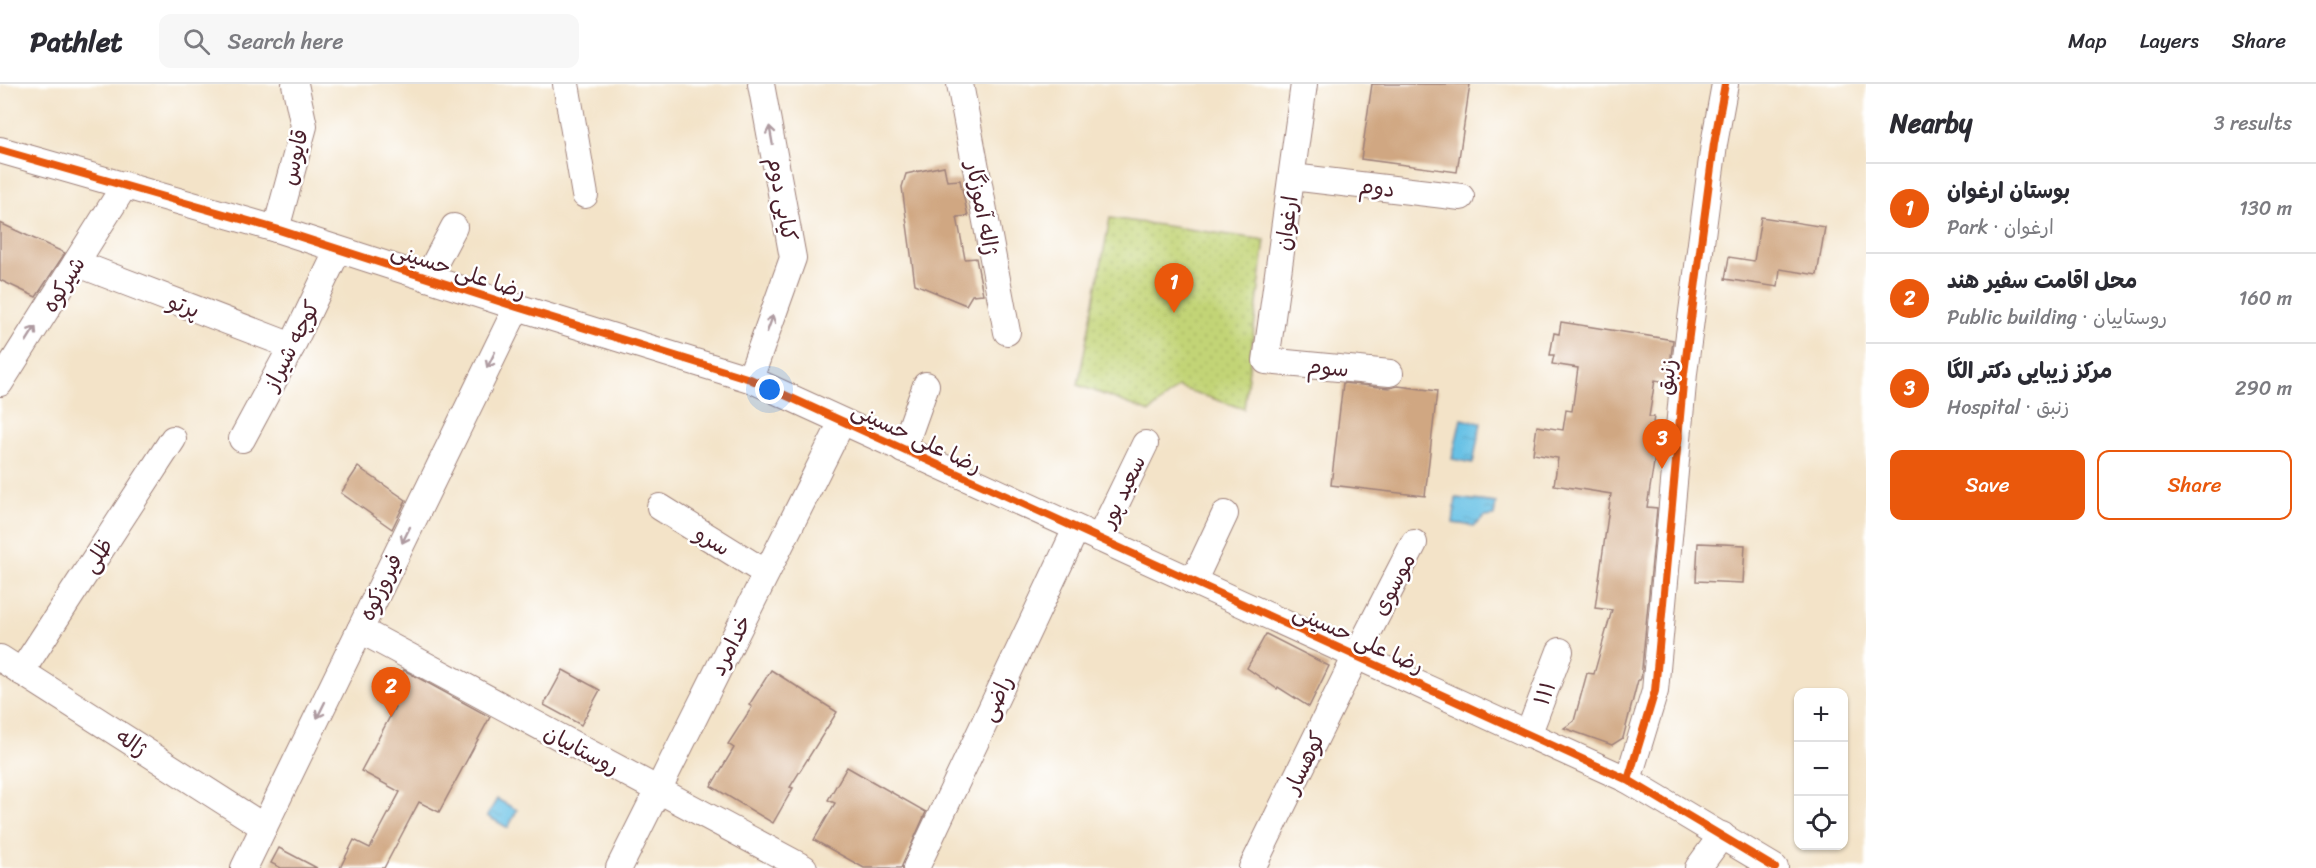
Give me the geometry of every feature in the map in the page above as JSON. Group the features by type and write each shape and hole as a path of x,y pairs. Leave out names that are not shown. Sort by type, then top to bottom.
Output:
{"street":[{"name":"قایوس","path":"276,229 304,126 295,84"},
{"path":"566,84 585,195"},
{"name":"کیایی دوم","path":"750,379 793,258 761,84"},
{"name":"ژاله آموزگار","path":"960,84 1007,332"},
{"name":"ارغوان","path":"1266,362 1304,84"},
{"name":"زنبق","path":"1628,780 1655,691 1684,373 1714,144 1725,84"},
{"name":"رضا علی حسینی","path":"0,150 276,229 750,379 1628,780 1774,868"},
{"name":"دوم","path":"1293,177 1461,197"},
{"name":"شیرکوه","path":"0,383 126,185"},
{"path":"427,278 454,227"},
{"name":"کوچه شیراز","path":"242,439 292,346 338,250"},
{"name":"پرتو","path":"76,263 292,346"},
{"name":"فیروزکوه","path":"244,868 517,307"},
{"name":"سوم","path":"1266,362 1390,373"},
{"path":"903,450 926,385"},
{"name":"خدامرد","path":"619,868 842,422"},
{"name":"ظلی","path":"21,672 173,439"},
{"name":"سعید پور","path":"1087,534 1145,444"},
{"name":"سرو","path":"660,507 766,573"},
{"path":"1193,582 1224,514"},
{"name":"راضی","path":"916,868 1087,534"},
{"name":"موسوی","path":"1356,656 1414,543"},
{"name":"روستاییان","path":"360,630 804,868"},
{"name":"۱۱۱","path":"1528,735 1560,651"},
{"name":"کوهسار","path":"1252,868 1356,656"},
{"name":"ژاله","path":"0,658 264,827"},
{"path":"1698,868 1722,835"}],"green space":[{"path":"1110,218 1265,240 1244,409 1178,387 1150,412 1078,385"}],"water":[{"path":"1461,419 1481,423 1473,463 1452,459"},
{"path":"1456,498 1496,503 1494,516 1485,517 1474,526 1453,523"},
{"path":"497,799 517,810 508,828 487,816"}],"building":[{"path":"1372,84 1470,84 1457,172 1361,159"},
{"path":"944,166 947,181 960,180 968,216 957,217 965,259 976,258 983,294 972,295 966,305 915,284 902,187 906,174"},
{"path":"1761,217 1825,227 1817,275 1780,269 1778,287 1725,279 1729,257 1754,261"},
{"path":"0,223 65,253 36,297 0,280"},
{"path":"1561,322 1673,340 1668,382 1655,380 1649,417 1654,417 1653,422 1660,424 1647,507 1657,508 1641,678 1638,680 1623,738 1612,745 1564,728 1574,721 1587,673 1594,674 1612,610 1595,608 1611,494 1554,485 1558,458 1533,454 1537,426 1563,430 1566,410 1572,411 1578,368 1552,364 1554,355 1550,355 1554,333 1559,334"},
{"path":"1343,383 1437,391 1425,496 1331,485"},
{"path":"358,467 406,500 392,529 341,493"},
{"path":"1698,543 1745,545 1743,583 1696,581"},
{"path":"1266,634 1329,666 1309,707 1278,687 1277,689 1247,668"},
{"path":"404,670 490,717 439,812 419,802 384,868 340,868 354,840 370,848 400,792 361,771 395,707 387,702"},
{"path":"563,670 600,690 581,725 544,705"},
{"path":"771,670 837,712 790,787 793,788 773,823 711,786 734,748 728,744 752,707 749,705"},
{"path":"847,767 926,812 901,868 864,868 814,840 835,803 828,800"},
{"path":"279,848 317,868 281,868 271,863"}],"cycle path":[{"path":"1628,780 1655,691 1684,373 1714,144 1725,84"},
{"path":"0,150 276,229 750,379 1628,780 1775,868"}],"place":[{"name":"بوستان ارغوان","path":"1174,313"},
{"name":"مرکز زیبایی دکتر الگا","path":"1662,469"},
{"name":"محل اقامت سفیر هند","path":"391,717"}]}
